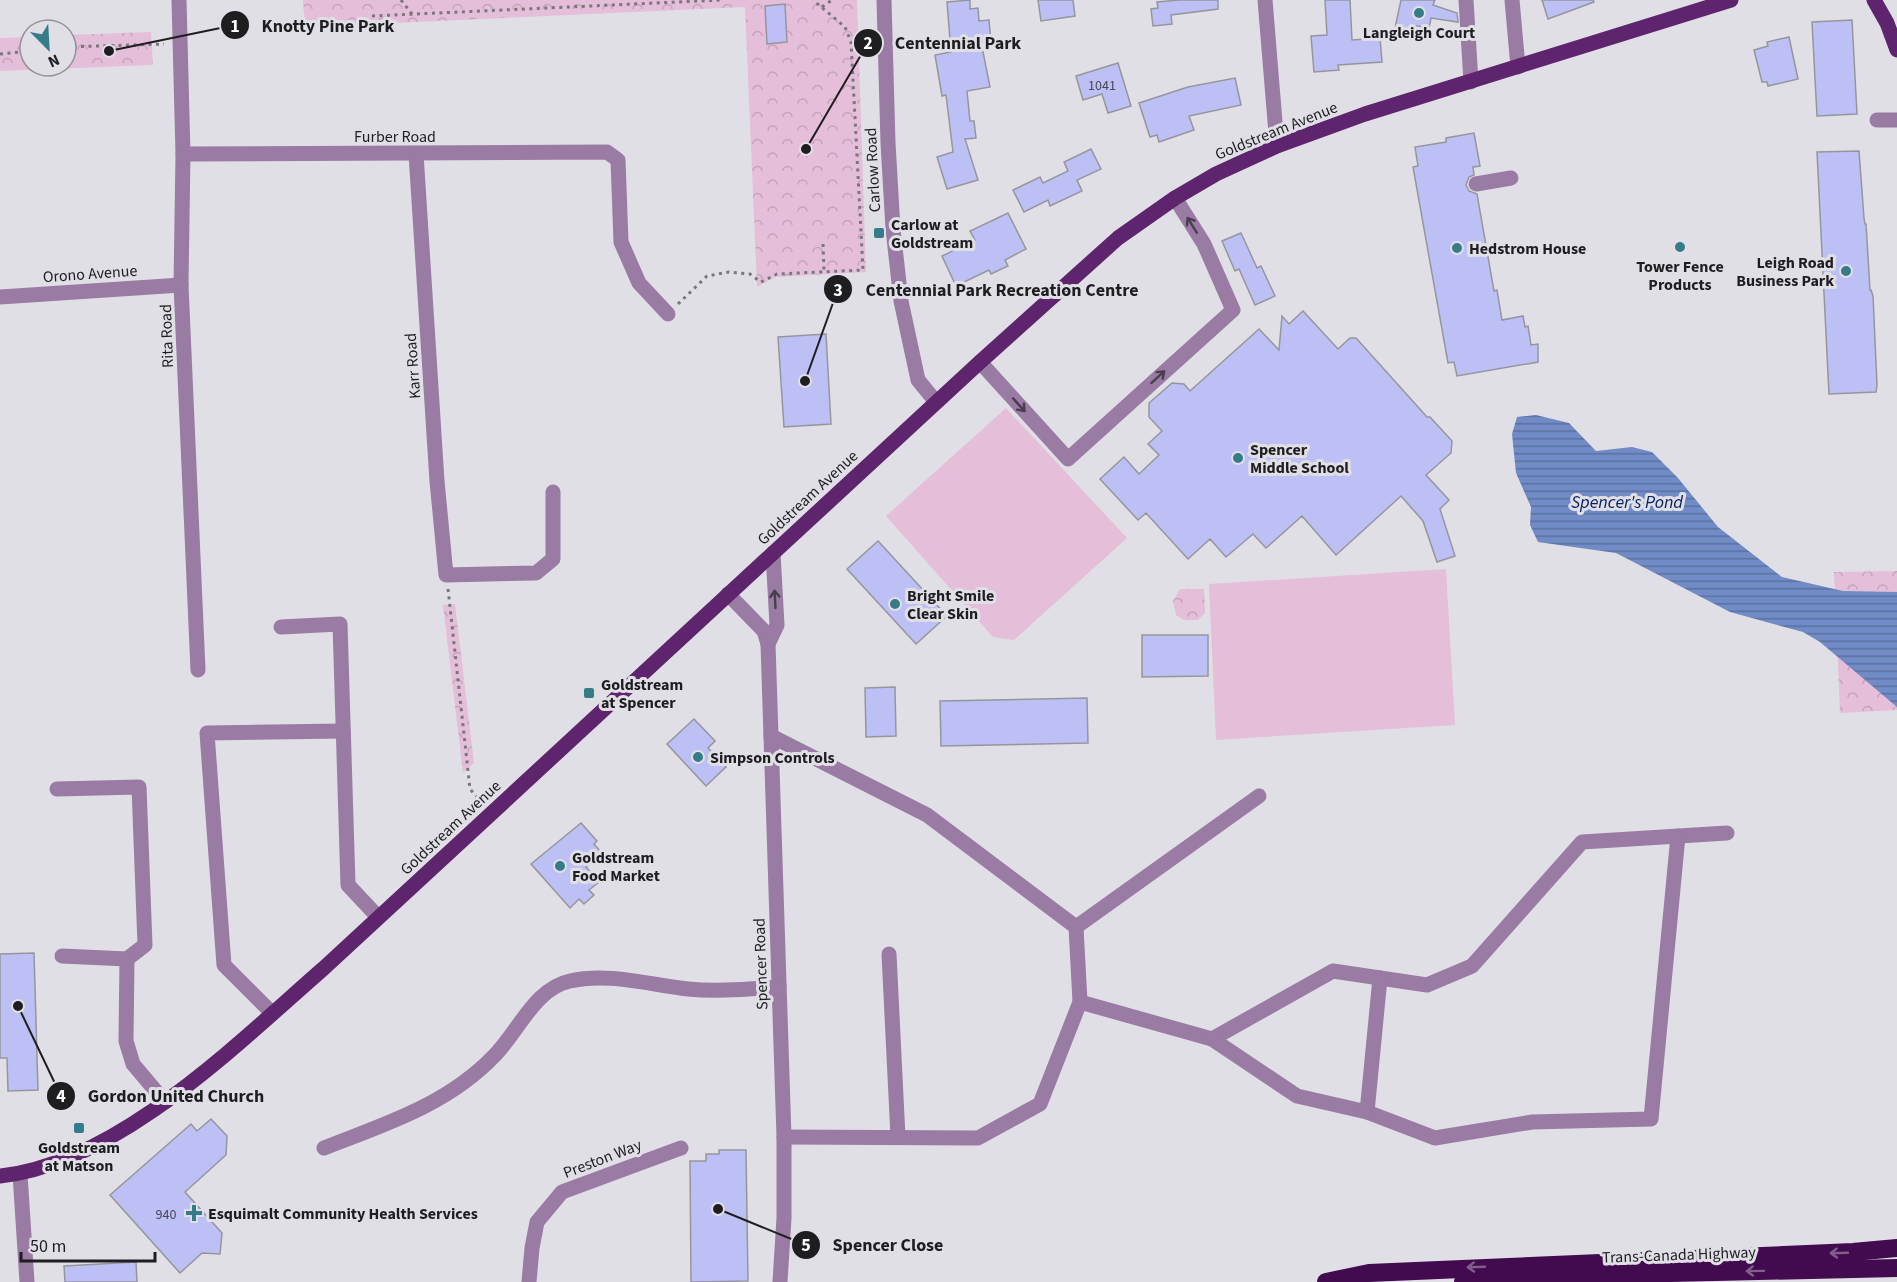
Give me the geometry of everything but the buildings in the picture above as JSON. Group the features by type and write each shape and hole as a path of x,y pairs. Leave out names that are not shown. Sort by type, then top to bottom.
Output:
{"highway":[{"path":"1326,1282 1369,1273 1853,1252 1897,1248"},
{"name":"Trans-Canada Highway","path":"1463,1282 1626,1274 1897,1268"}],"main road":[{"name":"Goldstream Avenue","path":"0,1176 20,1174 58,1161 110,1138 165,1102 272,1013 980,362 1118,238 1175,198 1216,174 1277,146 1365,114 1731,0"},
{"path":"1874,0 1897,50"}],"street":[{"name":"Rita Road","path":"179,0 183,154 181,285 198,670"},
{"name":"Carlow Road","path":"884,0 888,143 893,229 901,302 918,380 936,402"},
{"path":"1265,0 1277,146"},
{"path":"1466,0 1471,82"},
{"path":"1512,0 1518,67"},
{"path":"1877,120 1897,120"},
{"name":"Furber Road","path":"183,154 607,152 618,160 621,242 639,283 668,314"},
{"name":"Karr Road","path":"416,154 437,481 446,575"},
{"path":"1476,184 1511,178"},
{"path":"980,362 1068,459 1233,310 1204,244 1175,198"},
{"name":"Orono Avenue","path":"0,297 181,285"},
{"path":"446,575 536,573 553,559 553,492"},
{"name":"Spencer Road","path":"773,553 777,625 768,644 784,1137 784,1218 780,1282"},
{"path":"728,594 764,631 768,644"},
{"path":"281,627 340,624 348,885 378,917"},
{"path":"272,1013 224,965 207,733 343,731"},
{"path":"771,736 927,815 1076,927"},
{"path":"57,789 139,787 145,945 127,958 62,956"},
{"path":"1076,927 1259,796"},
{"path":"1212,1039 1333,971 1427,985 1472,966 1582,842 1727,833"},
{"path":"1080,1002 1212,1039 1297,1096 1367,1112 1435,1138 1533,1122 1652,1119 1678,836"},
{"path":"784,1137 978,1138 1040,1104 1080,1002 1076,927"},
{"path":"889,954 898,1137"},
{"path":"127,958 126,1041 133,1064 165,1102"},
{"path":"324,1148 423,1108 464,1084 495,1055 538,1001 550,990 570,981 607,978 719,991 779,987"},
{"path":"1367,1112 1380,978"},
{"name":"Preston Way","path":"529,1282 537,1222 562,1192 681,1148"},
{"path":"20,1174 27,1282"}],"path":[{"path":"400,0 412,14"},
{"path":"372,16 721,0"},
{"path":"668,314 707,276 729,272 750,274 761,282 777,274 863,270 852,42 845,27 813,0"},
{"path":"822,7 832,0"},
{"path":"78,47 134,46 180,42"},
{"path":"0,54 18,52"},
{"path":"823,244 824,271"},
{"path":"446,575 470,789 477,797"}],"green space":[{"path":"303,0 857,0 866,272 775,277 757,287 745,7 305,27"},
{"path":"151,32 153,65 78,68 78,35"},
{"path":"18,37 18,70 0,71 0,38"},
{"path":"1006,408 1127,538 1014,640 993,637 886,516"},
{"path":"1446,569 1455,725 1216,740 1209,584"},
{"path":"1897,571 1897,710 1840,713 1834,572"},
{"path":"1180,589 1204,589 1205,613 1198,620 1184,620 1176,615 1173,601"},
{"path":"455,604 474,763 463,773 443,605"}],"water":[{"name":"Spencer's Pond","path":"1536,415 1569,423 1596,451 1632,447 1652,452 1678,478 1718,527 1782,577 1843,591 1897,592 1897,707 1820,642 1803,632 1730,612 1616,553 1538,542 1530,525 1531,507 1516,473 1512,434 1517,417"}],"place":[{"name":"Langleigh Court","path":"1419,13"},
{"name":"Knotty Pine Park","path":"109,51"},
{"name":"Centennial Park","path":"806,149"},
{"name":"Carlow at Goldstream","path":"879,233"},
{"name":"Tower Fence Products","path":"1680,247"},
{"name":"Hedstrom House","path":"1457,248"},
{"name":"Leigh Road Business Park","path":"1846,271"},
{"name":"Centennial Park Recreation Centre","path":"805,381"},
{"name":"Spencer Middle School","path":"1238,458"},
{"name":"Bright Smile Clear Skin","path":"895,604"},
{"name":"Goldstream at Spencer","path":"589,693"},
{"name":"Simpson Controls","path":"698,757"},
{"name":"Goldstream Food Market","path":"560,866"},
{"name":"Gordon United Church","path":"18,1006"},
{"name":"Goldstream at Matson","path":"79,1128"},
{"name":"Spencer Close","path":"718,1209"},
{"name":"Esquimalt Community Health Services","path":"194,1213"}]}
